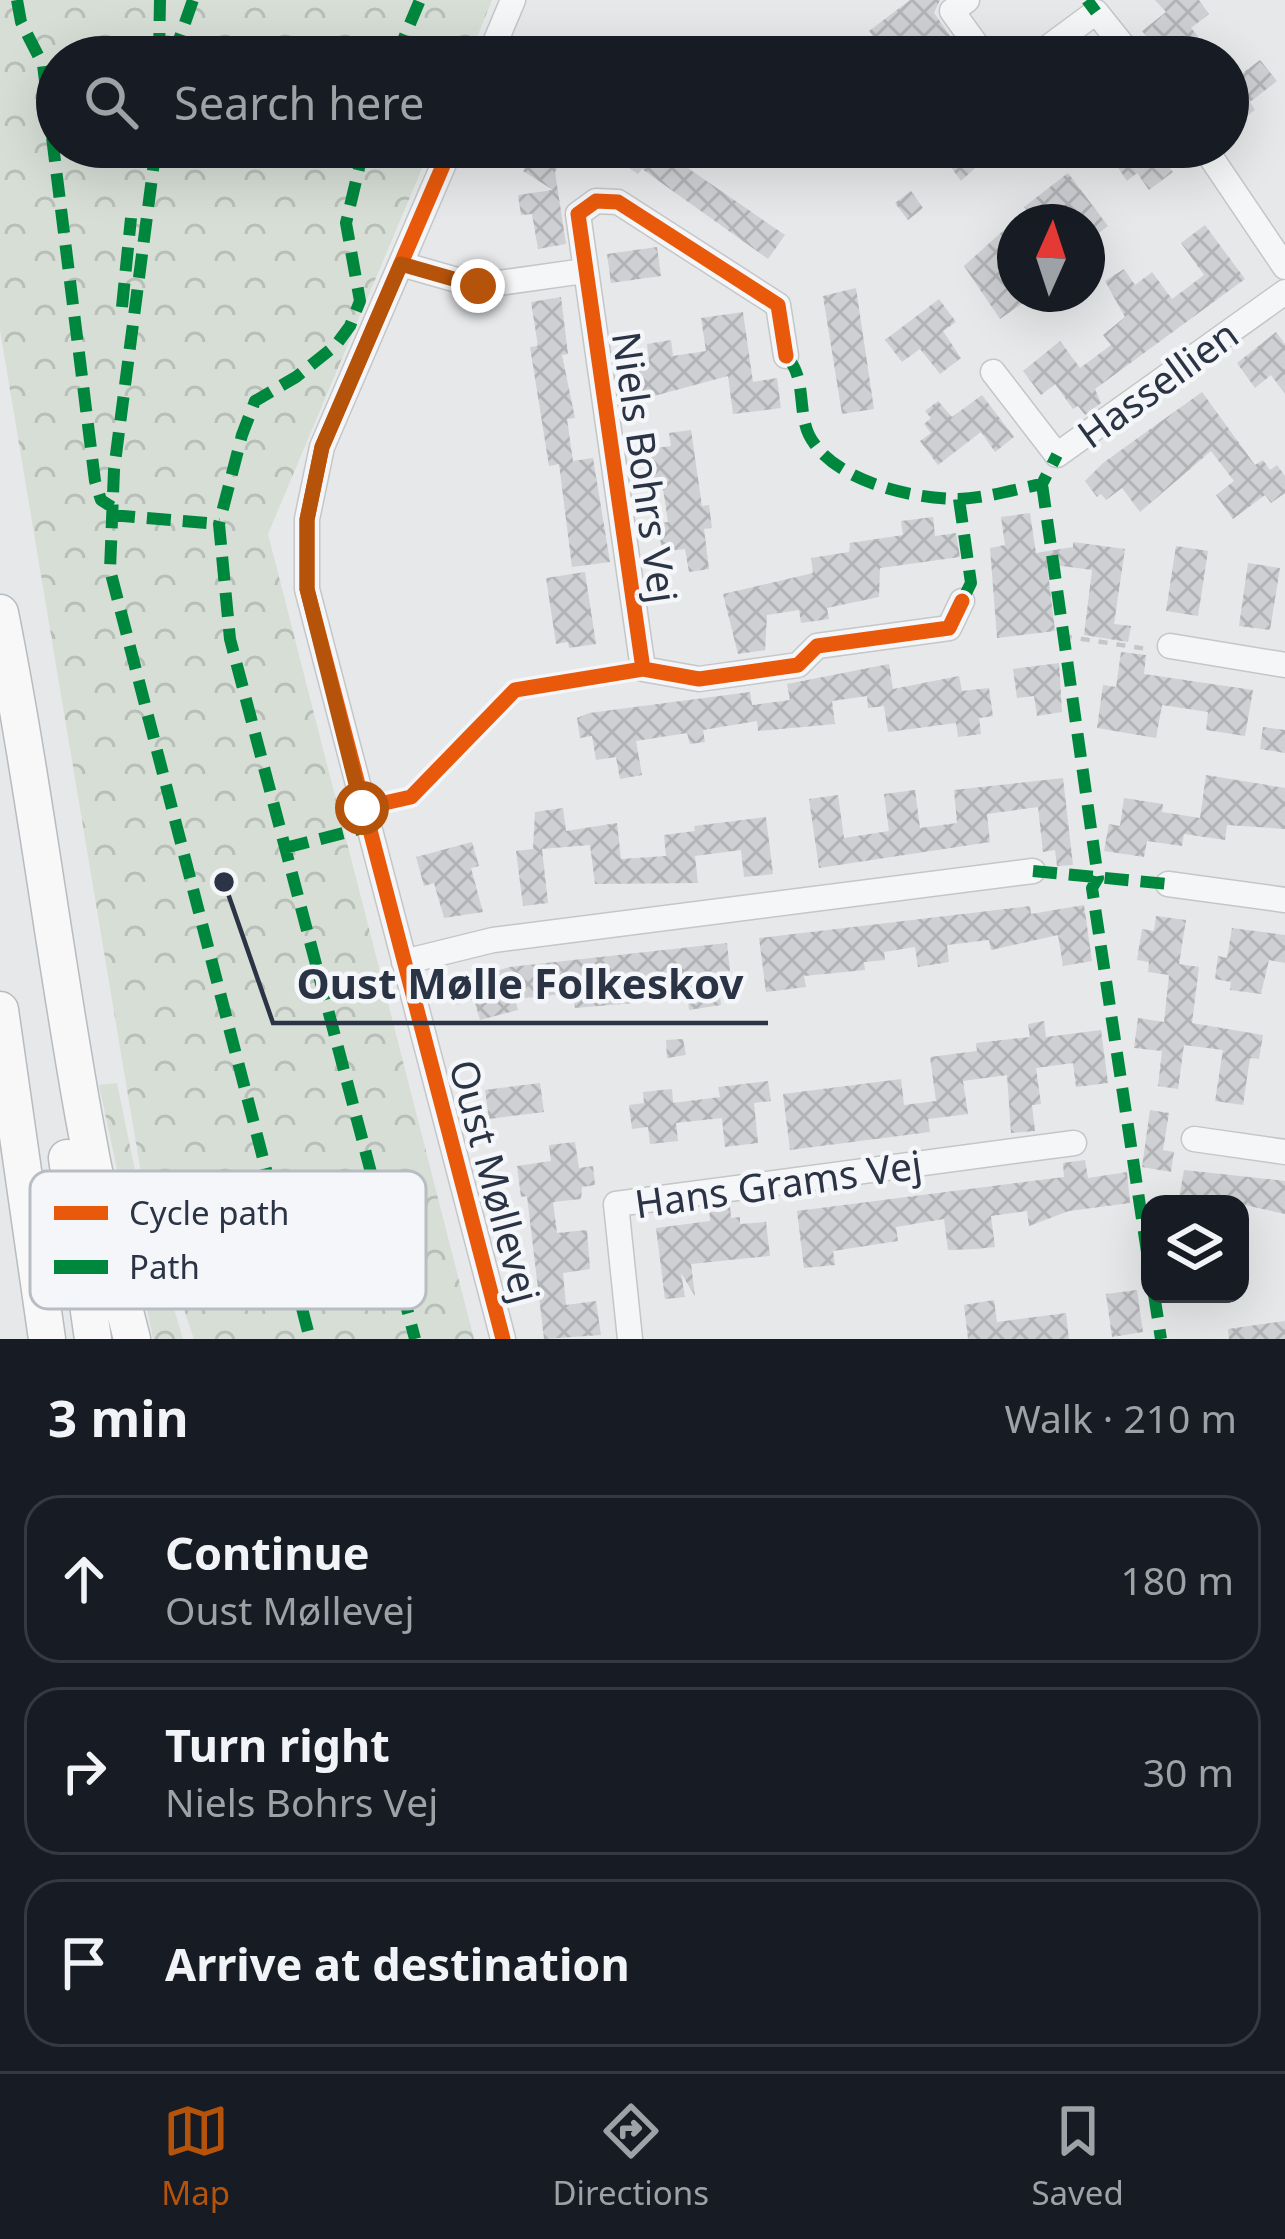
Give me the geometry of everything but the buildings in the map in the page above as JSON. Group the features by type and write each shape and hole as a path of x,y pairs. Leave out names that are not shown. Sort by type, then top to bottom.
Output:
{"highway":[{"path":"0,613 26,742 79,1100 95,1171"},
{"path":"0,692 69,1171"},
{"path":"0,1010 30,1220"},
{"path":"43,1309 47,1339"},
{"path":"89,1309 93,1339"},
{"path":"125,1309 132,1339"}],"street":[{"path":"498,36 513,0"},
{"path":"967,0 952,11 970,36"},
{"path":"1063,36 1096,12 1115,36"},
{"name":"Oust Møllevej","path":"442,168 322,447 307,520 307,589 503,1339"},
{"path":"1218,168 1285,267"},
{"name":"Niels Bohrs Vej","path":"786,356 778,305 618,202 596,201 578,214 643,669 699,680 798,665 817,646 949,628 962,601"},
{"path":"401,264 478,286 584,271"},
{"name":"Hassellien","path":"993,372 1057,455 1285,292"},
{"path":"1170,646 1285,665"},
{"path":"404,962 493,940 1033,871"},
{"path":"1168,884 1285,900"},
{"path":"1194,1139 1285,1152"},
{"name":"Hans Grams Vej","path":"630,1339 616,1204 1074,1144"}],"path":[{"path":"1064,636 1147,649 1170,646"}],"green space":[{"path":"0,0 492,0 477,36 36,36 36,168 422,168 268,534 474,1339 194,1339 184,1309 426,1309 426,1171 141,1171 0,330"},
{"path":"117,1083 135,1171 117,1171 99,1085"},
{"path":"147,1309 174,1309 183,1339 153,1339"}],"marked path":[{"path":"17,0 21,22 36,51"},
{"path":"159,36 160,0"},
{"path":"180,36 193,0"},
{"path":"405,36 420,0"},
{"path":"1087,0 1096,12"},
{"path":"56,168 95,481 101,500 112,507"},
{"path":"153,168 114,470 110,570 266,1171"},
{"path":"359,168 346,223 360,301 336,345 255,401 219,524 230,639 371,1171"},
{"path":"122,307 131,218"},
{"path":"786,356 797,374 809,435 820,451 875,484 940,498 980,497 1042,484 1057,455"},
{"path":"1042,484 1098,878 1092,888 1141,1212"},
{"path":"959,499 971,583 962,601"},
{"path":"111,515 219,524"},
{"path":"285,848 367,827"},
{"path":"1033,871 1168,884"},
{"path":"1155,1303 1161,1339"},
{"path":"302,1309 310,1339"},
{"path":"407,1309 415,1339"}],"cycle path":[{"path":"442,168 322,447 307,519 307,589 503,1339"},
{"path":"786,356 778,305 618,202 596,201 578,214 643,669 699,679 798,665 817,646 949,628 962,601"},
{"path":"362,808 411,797 515,690 643,669"}],"place":[{"name":"Oust Mølle Folkeskov","path":"224,882"}],"route":[{"path":"362,808 307,589 307,520 322,447 401,264 478,286"}]}
